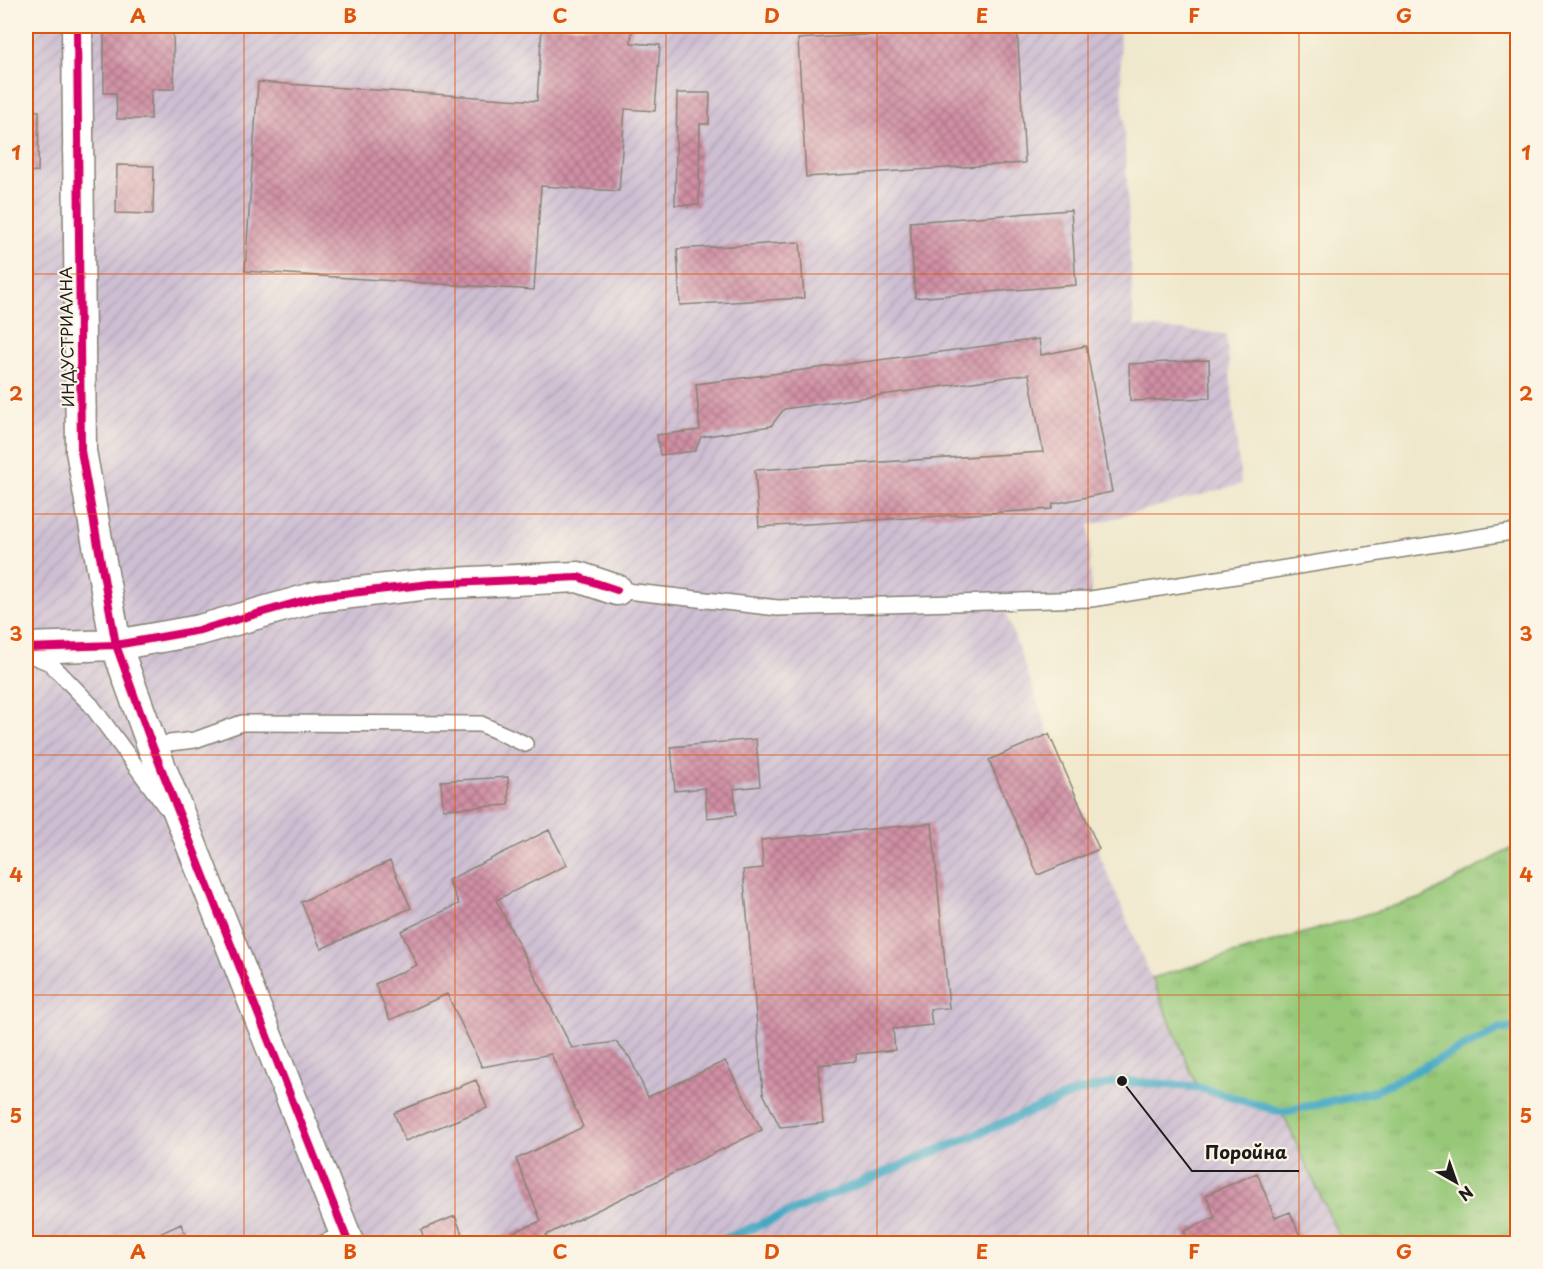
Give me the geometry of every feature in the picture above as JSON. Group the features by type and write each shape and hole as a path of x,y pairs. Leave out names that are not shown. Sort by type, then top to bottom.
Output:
{"street":[{"name":"ИНДУСТРИАЛНА","path":"77,26 81,451 116,645 339,1240"},
{"path":"26,648 116,645 200,630 316,597 430,584 579,578 617,590"}],"lane":[{"path":"617,590 778,608 1090,598 1518,531"},
{"path":"26,653 50,663 91,705 189,838"},
{"path":"152,745 195,740 242,723 481,724 525,744"}],"shaded area":[{"path":"26,26 1119,26 1134,326 1226,334 1241,484 1089,525 1091,599 1002,602 1049,734 1197,1087 1282,1112 1342,1243 26,1243"}],"green space":[{"path":"1517,845 1517,1231 1485,1243 1342,1243 1282,1112 1197,1087 1152,978 1425,897"}],"building":[{"path":"104,26 173,26 174,89 151,89 151,119 117,119 116,93 104,93"},
{"path":"542,26 632,26 631,43 660,45 655,111 625,109 619,191 541,186 534,290 245,271 258,82 537,101"},
{"path":"1017,26 1025,163 806,177 798,39"},
{"path":"677,93 710,93 709,124 700,124 699,205 675,205"},
{"path":"26,110 39,111 38,172 26,171"},
{"path":"117,165 154,166 153,214 116,213"},
{"path":"1071,210 1076,285 915,298 910,222"},
{"path":"800,242 804,298 680,305 677,249"},
{"path":"1039,339 1041,355 1086,346 1112,492 1053,504 1052,509 759,527 755,470 1043,452 1029,374 784,409 771,426 701,437 695,451 660,455 657,435 700,430 696,384"},
{"path":"1209,360 1210,398 1130,401 1129,364"},
{"path":"1049,734 1099,849 1038,875 989,760"},
{"path":"756,739 760,786 734,789 736,815 707,818 705,788 675,791 671,747"},
{"path":"508,777 509,805 443,809 441,781"},
{"path":"932,823 949,1008 930,1009 932,1025 893,1029 895,1050 856,1054 856,1061 818,1065 823,1123 780,1127 763,1093 743,870 763,868 761,840"},
{"path":"549,830 567,865 496,900 572,1048 616,1042 630,1058 648,1097 725,1061 762,1130 546,1235 549,1244 485,1244 541,1221 516,1159 583,1127 551,1054 482,1067 447,994 390,1020 375,984 417,965 401,931 459,904 448,880"},
{"path":"390,861 411,908 321,949 301,902"},
{"path":"476,1080 487,1108 405,1141 394,1113"},
{"path":"1257,1173 1275,1218 1290,1212 1303,1244 1190,1244 1184,1231 1215,1217 1206,1195"},
{"path":"455,1216 466,1244 426,1244 421,1230"},
{"path":"181,1224 189,1244 161,1244 157,1235"}],"waterway":[{"path":"714,1244 1077,1092 1122,1081 1197,1087 1282,1112 1373,1092 1500,1029 1518,1027"}],"cycle path":[{"path":"77,26 81,451 116,645 152,745 349,1244"},
{"path":"26,648 116,645 200,630 316,597 430,584 578,577 617,590"}],"place":[{"name":"Поройна","path":"1122,1081"}]}
